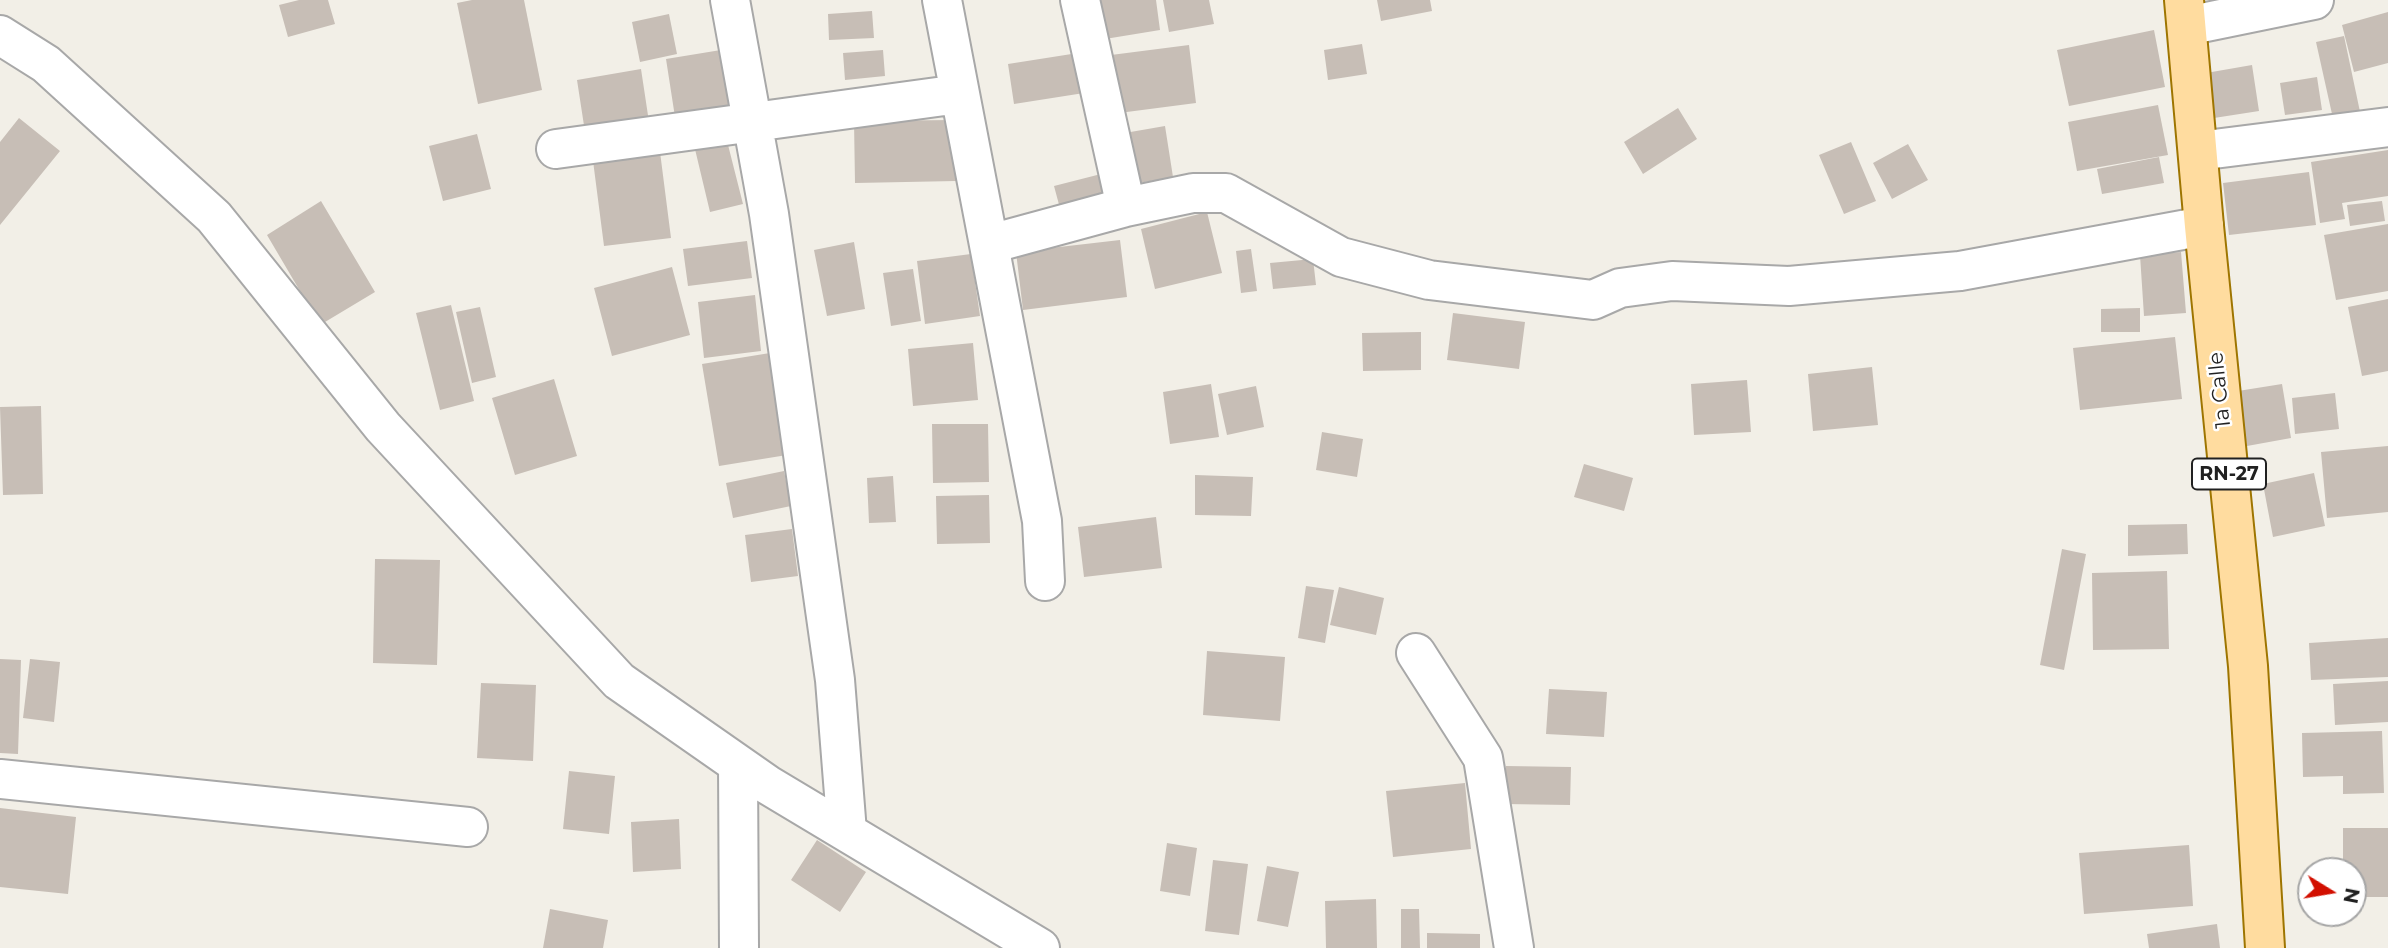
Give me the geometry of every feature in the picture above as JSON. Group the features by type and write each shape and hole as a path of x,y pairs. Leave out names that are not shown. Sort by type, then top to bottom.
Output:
{"main road":[{"name":"1a Calle","path":"2185,13 2248,666 2264,948"}],"street":[{"path":"730,0 769,214 835,680 847,832"},
{"path":"943,0 1042,522 1045,581"},
{"path":"1080,0 1126,208"},
{"path":"2185,13 2314,0"},
{"path":"0,35 46,64 214,217 383,427 619,681 737,764 1040,948"},
{"path":"556,149 959,93"},
{"path":"2198,151 2388,127"},
{"path":"990,244 1193,193 1226,192 1341,257 1429,280 1593,300 1619,288 1672,281 1788,286 1960,271 2204,226"},
{"path":"1416,653 1483,758 1514,948"},
{"path":"737,764 738,948"},
{"path":"0,779 468,827"}],"building":[{"path":"299,0 328,0 335,24 288,37 279,5"},
{"path":"472,0 524,0 542,90 478,104 457,3"},
{"path":"1099,0 1156,0 1160,30 1105,39"},
{"path":"1163,0 1209,0 1214,24 1169,32"},
{"path":"1377,0 1430,0 1432,11 1381,21"},
{"path":"872,11 874,38 829,40 828,14"},
{"path":"2388,12 2388,63 2354,72 2342,25"},
{"path":"669,14 677,54 640,62 632,22"},
{"path":"2154,30 2165,87 2069,106 2057,50"},
{"path":"2344,36 2363,126 2336,132 2316,42"},
{"path":"1362,44 1367,74 1328,80 1324,50"},
{"path":"1189,45 1196,103 1119,113 1111,55"},
{"path":"727,49 736,108 675,117 666,59"},
{"path":"883,50 885,76 845,80 843,53"},
{"path":"1078,53 1084,93 1014,104 1008,64"},
{"path":"2252,65 2259,111 2214,118 2206,73"},
{"path":"641,69 649,122 585,132 577,80"},
{"path":"2317,77 2322,110 2285,115 2280,83"},
{"path":"2158,105 2168,155 2077,171 2068,122"},
{"path":"1678,108 1697,139 1643,174 1624,142"},
{"path":"19,118 60,151 0,225 0,142"},
{"path":"955,120 956,181 855,183 854,121"},
{"path":"1165,126 1173,177 1128,185 1119,134"},
{"path":"477,134 491,189 443,201 429,146"},
{"path":"726,137 743,204 710,212 694,145"},
{"path":"1851,142 1876,201 1844,214 1819,155"},
{"path":"659,144 671,238 604,246 592,153"},
{"path":"1908,144 1928,180 1892,199 1873,163"},
{"path":"2388,150 2388,196 2342,203 2345,219 2320,223 2311,162"},
{"path":"2159,157 2164,183 2102,194 2097,169"},
{"path":"2309,172 2316,225 2229,235 2223,183"},
{"path":"1101,174 1107,201 1061,212 1054,186"},
{"path":"321,201 375,292 320,325 267,235"},
{"path":"2382,201 2385,221 2350,226 2347,205"},
{"path":"1207,212 1222,273 1155,289 1141,229"},
{"path":"2388,224 2388,291 2336,300 2324,235"},
{"path":"1120,240 1127,297 1023,310 1016,252"},
{"path":"747,241 752,278 688,286 683,249"},
{"path":"854,242 865,309 827,316 814,250"},
{"path":"1251,249 1257,291 1241,293 1236,251"},
{"path":"2181,252 2186,313 2144,316 2140,255"},
{"path":"971,254 980,316 925,324 917,261"},
{"path":"1313,259 1316,285 1273,289 1270,263"},
{"path":"672,267 690,335 612,356 594,288"},
{"path":"913,269 921,321 891,326 883,273"},
{"path":"755,295 761,351 704,358 698,302"},
{"path":"2388,299 2388,371 2362,376 2348,307"},
{"path":"451,305 474,401 440,410 416,313"},
{"path":"480,307 496,377 472,383 456,312"},
{"path":"2140,308 2140,332 2101,332 2101,309"},
{"path":"1453,313 1525,322 1519,369 1447,360"},
{"path":"1421,332 1421,370 1363,371 1362,333"},
{"path":"2175,337 2182,399 2080,410 2073,348"},
{"path":"973,343 978,400 913,406 908,349"},
{"path":"770,353 787,455 719,466 702,364"},
{"path":"1872,367 1878,425 1813,431 1808,374"},
{"path":"554,379 577,456 515,475 492,398"},
{"path":"1747,380 1751,432 1694,435 1691,384"},
{"path":"1211,384 1219,437 1170,444 1163,392"},
{"path":"2282,384 2291,438 2247,446 2238,391"},
{"path":"1256,386 1264,427 1227,435 1218,394"},
{"path":"2335,393 2339,429 2295,434 2292,398"},
{"path":"41,406 43,494 3,495 0,407"},
{"path":"932,424 988,424 989,482 933,483"},
{"path":"1322,432 1363,439 1357,477 1316,470"},
{"path":"2388,446 2388,512 2327,518 2321,452"},
{"path":"1584,464 1633,478 1624,511 1574,497"},
{"path":"784,471 791,506 733,518 726,483"},
{"path":"2314,473 2325,526 2273,537 2263,484"},
{"path":"1195,475 1253,477 1251,516 1195,515"},
{"path":"893,476 896,522 869,523 867,478"},
{"path":"989,495 990,543 937,544 936,496"},
{"path":"1156,517 1162,568 1084,577 1078,527"},
{"path":"2187,524 2188,554 2128,556 2128,525"},
{"path":"792,529 798,576 751,582 745,535"},
{"path":"2062,549 2086,554 2064,670 2040,665"},
{"path":"375,559 440,560 437,665 373,663"},
{"path":"2167,571 2169,649 2093,650 2092,573"},
{"path":"1306,586 1334,590 1325,643 1298,638"},
{"path":"1339,587 1384,598 1376,635 1330,625"},
{"path":"2388,638 2388,677 2311,680 2309,643"},
{"path":"1207,651 1285,657 1280,721 1203,715"},
{"path":"0,659 21,660 18,754 0,753"},
{"path":"30,659 60,662 54,722 23,718"},
{"path":"2388,681 2388,722 2335,725 2333,684"},
{"path":"481,683 536,685 533,761 477,758"},
{"path":"1549,689 1607,692 1604,737 1546,734"},
{"path":"2382,731 2384,793 2343,794 2343,776 2303,777 2302,733"},
{"path":"1506,766 1571,767 1570,805 1505,804"},
{"path":"569,771 615,776 609,834 563,829"},
{"path":"1465,783 1471,849 1393,857 1386,791"},
{"path":"0,808 76,817 68,894 0,887"},
{"path":"679,819 681,869 633,872 631,822"},
{"path":"2343,828 2388,828 2388,897 2367,897 2367,857 2343,857"},
{"path":"817,840 866,872 840,912 791,880"},
{"path":"1167,843 1197,848 1190,896 1160,891"},
{"path":"2189,845 2193,906 2084,914 2079,853"},
{"path":"1213,860 1248,864 1239,935 1205,931"},
{"path":"1267,866 1299,872 1288,927 1257,921"},
{"path":"1376,899 1377,948 1326,948 1325,901"},
{"path":"550,909 608,920 603,948 543,948"},
{"path":"1401,909 1419,909 1420,948 1401,948"},
{"path":"2217,924 2220,948 2149,948 2147,934"},
{"path":"1427,933 1480,934 1480,948 1427,948"}]}
